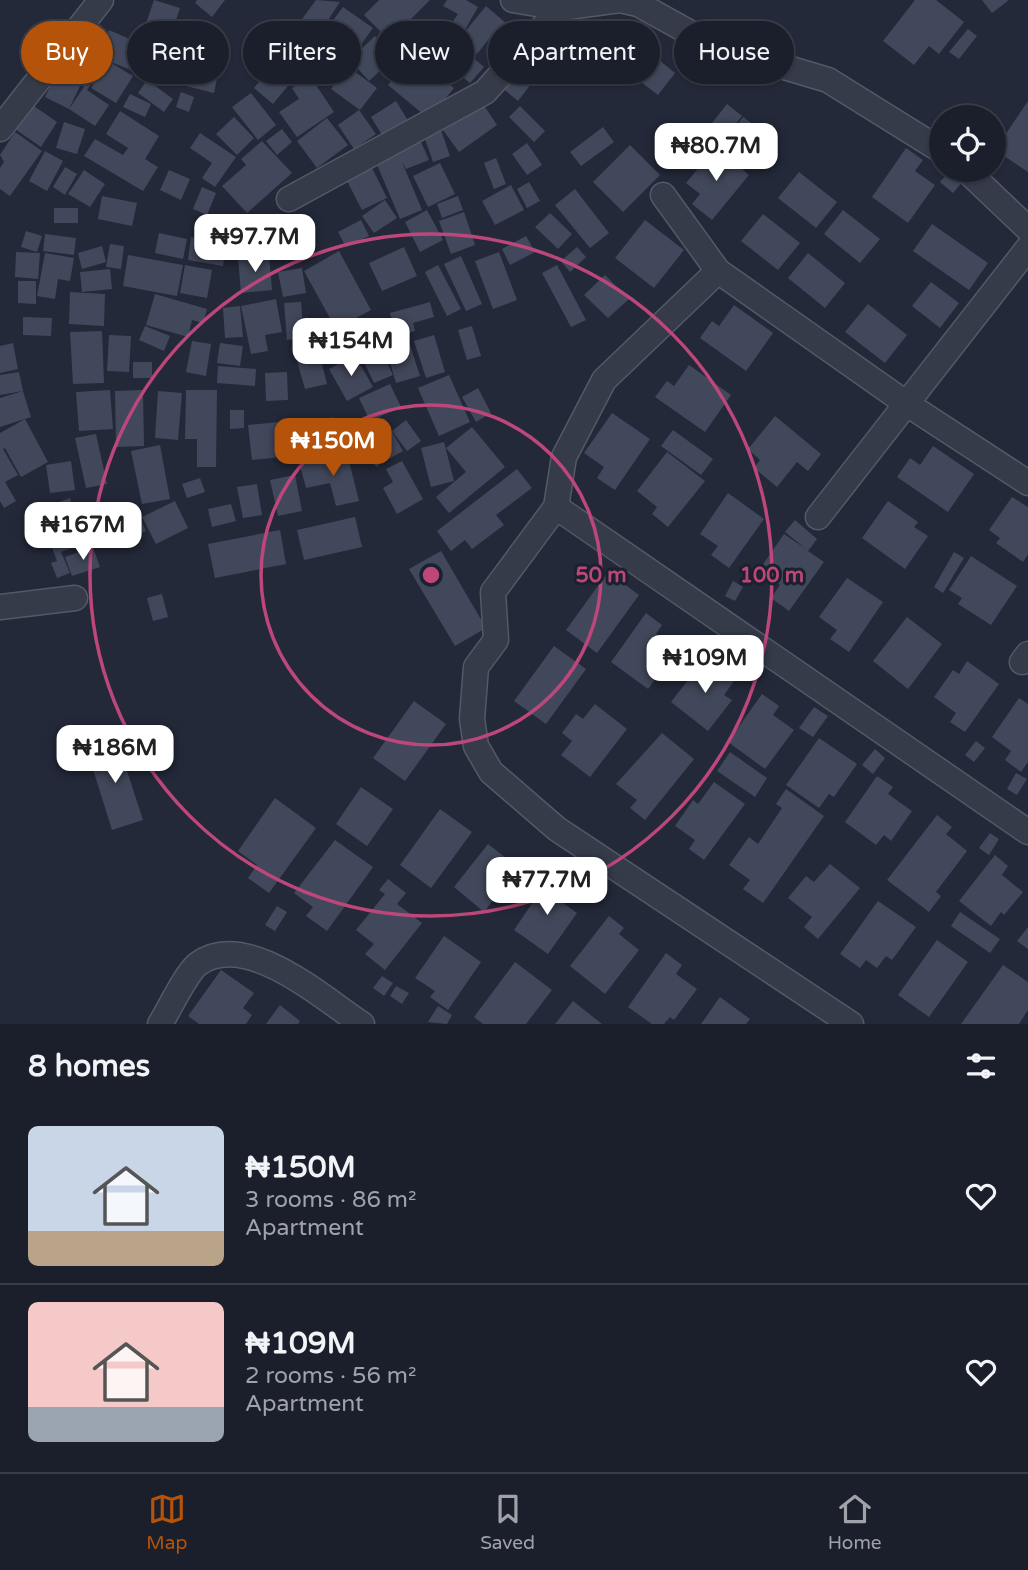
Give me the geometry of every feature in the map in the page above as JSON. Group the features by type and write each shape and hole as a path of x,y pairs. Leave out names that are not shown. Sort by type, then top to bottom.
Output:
{"street":[{"path":"0,130 101,0"},
{"path":"513,0 560,8 620,0 638,4 714,46 828,80 929,143"},
{"path":"289,199 485,92 560,8"},
{"path":"979,182 1028,229"},
{"path":"663,195 718,271 907,404 1028,483"},
{"path":"818,517 1028,248"},
{"path":"718,271 604,380 564,457 556,507 493,592 496,640 476,667 472,719 481,755 491,772 557,829 851,1024"},
{"path":"556,507 1028,832"},
{"path":"0,607 75,598"},
{"path":"160,1024 197,965 224,953 247,955 275,966 362,1024"}],"building":[{"path":"154,0 180,8 176,21 147,21"},
{"path":"197,0 225,0 212,17 195,3"},
{"path":"316,0 340,2 327,21 301,21"},
{"path":"379,0 430,0 409,21 375,21 375,26 364,15"},
{"path":"447,0 466,0 478,7 470,21 453,21 458,14 443,6"},
{"path":"915,0 936,0 964,22 939,54 929,46 914,65 883,41"},
{"path":"982,0 1009,0 992,13"},
{"path":"486,6 504,21 488,21 488,40 477,54 474,52 474,21"},
{"path":"343,7 373,28 361,44 361,21 333,21"},
{"path":"968,29 977,36 959,59 949,52"},
{"path":"113,32 127,38 127,68 113,63"},
{"path":"375,36 375,75 369,81 361,72 361,49"},
{"path":"474,59 484,67 474,78"},
{"path":"660,61 674,74 658,95 644,84 660,84"},
{"path":"113,64 127,72 128,84 116,103 91,88 94,84 113,84"},
{"path":"361,76 377,88 360,110 331,89 334,84 361,84"},
{"path":"51,84 80,86 69,109 45,97"},
{"path":"80,84 91,84 87,90 109,105 95,126 69,109 84,87"},
{"path":"144,84 152,84 173,99 164,112 138,93"},
{"path":"178,84 216,84 214,93"},
{"path":"257,84 290,84 273,104 254,88"},
{"path":"298,84 315,84 334,112 297,137 279,112 299,99 292,88"},
{"path":"449,84 454,88 429,119 388,85"},
{"path":"502,84 531,84 518,101 500,86"},
{"path":"181,92 194,97 189,112 176,107"},
{"path":"251,93 276,125 258,140 232,107"},
{"path":"130,94 151,104 145,117 123,107"},
{"path":"479,98 497,125 459,152 440,126"},
{"path":"396,101 409,122 384,138 371,117"},
{"path":"1028,101 1028,172 1006,157 1006,134"},
{"path":"31,104 57,122 41,147 15,129"},
{"path":"727,104 742,116 723,140 708,128"},
{"path":"520,106 545,131 534,142 509,117"},
{"path":"359,110 376,134 354,149 338,125"},
{"path":"120,111 159,136 145,159 158,167 143,191 84,156 95,139 123,155 128,148 106,134"},
{"path":"234,117 254,138 237,155 216,134"},
{"path":"743,117 777,142 757,169 723,144"},
{"path":"327,118 348,145 317,168 297,141"},
{"path":"64,122 85,129 77,154 56,148"},
{"path":"603,127 614,142 581,166 570,152"},
{"path":"282,129 292,142 277,155 266,141"},
{"path":"441,130 450,156 433,162 424,136"},
{"path":"15,132 42,151 10,196 0,189 0,168 4,162 0,155"},
{"path":"200,133 236,157 215,187 202,178 212,163 190,148"},
{"path":"418,135 429,160 406,169 402,162 422,210 400,219 375,160"},
{"path":"262,141 292,173 247,213 222,186 246,165 241,159"},
{"path":"527,143 542,165 527,175 512,154"},
{"path":"630,145 660,175 623,212 593,182"},
{"path":"716,147 749,175 712,220 692,204 700,194 686,183"},
{"path":"906,148 923,160 915,171 935,185 908,223 872,197"},
{"path":"45,151 63,161 47,191 29,181"},
{"path":"496,158 506,184 494,189 484,163"},
{"path":"440,163 455,194 428,207 413,176"},
{"path":"65,167 77,174 65,195 53,187"},
{"path":"372,168 387,198 362,210 347,181"},
{"path":"84,170 105,184 90,207 68,194"},
{"path":"169,170 190,179 181,200 160,190"},
{"path":"799,172 837,202 816,228 778,198"},
{"path":"529,182 540,201 527,208 517,189"},
{"path":"940,182 962,182 953,193"},
{"path":"511,185 524,210 495,225 482,201"},
{"path":"202,187 216,193 207,215 193,209"},
{"path":"575,189 609,233 590,248 555,205"},
{"path":"102,196 137,203 132,226 98,219"},
{"path":"458,196 463,210 442,218 437,204"},
{"path":"385,200 397,218 374,233 362,216"},
{"path":"54,208 78,208 78,223 54,223"},
{"path":"427,210 443,240 420,252 405,222"},
{"path":"843,210 880,239 860,263 824,234"},
{"path":"464,212 475,245 451,254 439,221"},
{"path":"550,213 572,234 558,249 535,227"},
{"path":"763,214 800,243 778,270 741,241"},
{"path":"361,220 369,236 346,247 338,232"},
{"path":"645,220 684,250 654,288 615,258"},
{"path":"932,224 988,263 969,290 913,251"},
{"path":"26,231 42,236 37,252 21,247"},
{"path":"159,233 187,239 183,259 155,253"},
{"path":"288,233 288,258 275,258 274,234"},
{"path":"45,234 76,238 74,255 43,251"},
{"path":"526,236 535,252 510,265 502,249"},
{"path":"191,237 227,243 223,266 188,260"},
{"path":"110,244 124,246 121,269 106,267"},
{"path":"102,246 106,262 82,269 78,253"},
{"path":"404,247 417,276 382,291 369,263"},
{"path":"577,247 586,257 570,272 561,261"},
{"path":"339,251 371,310 336,329 304,271"},
{"path":"16,252 40,253 38,279 15,277"},
{"path":"499,252 517,300 493,309 475,261"},
{"path":"45,253 74,258 70,281 58,279 55,299 37,296"},
{"path":"808,253 845,283 825,308 788,278"},
{"path":"128,255 183,265 177,296 123,286"},
{"path":"269,255 272,290 241,293 238,257"},
{"path":"461,256 482,304 466,311 444,264"},
{"path":"185,265 212,270 207,298 180,293"},
{"path":"438,265 461,309 447,316 425,272"},
{"path":"557,265 586,320 571,327 542,273"},
{"path":"302,268 306,293 283,297 278,272"},
{"path":"110,269 112,289 82,292 80,272"},
{"path":"605,275 629,299 608,318 584,295"},
{"path":"18,281 36,281 36,304 18,303"},
{"path":"931,282 959,303 940,328 912,306"},
{"path":"70,292 105,294 104,326 69,324"},
{"path":"155,294 207,309 203,323 192,320 188,337 146,325"},
{"path":"276,299 282,332 265,335 268,351 251,354 241,306"},
{"path":"301,302 304,338 287,340 284,303"},
{"path":"430,302 434,317 413,323 415,331 396,337 390,313"},
{"path":"868,304 907,335 885,363 845,332"},
{"path":"734,305 773,333 746,371 700,338 712,321 719,326"},
{"path":"240,306 243,337 225,338 223,308"},
{"path":"23,317 52,318 51,336 23,335"},
{"path":"145,326 170,336 164,351 139,340"},
{"path":"472,326 481,356 467,360 458,330"},
{"path":"102,331 104,383 73,384 70,332"},
{"path":"109,335 131,336 129,372 107,371"},
{"path":"434,335 445,372 426,378 414,341"},
{"path":"192,341 211,344 206,376 186,372"},
{"path":"409,342 420,376 396,383 386,349"},
{"path":"13,343 18,369 0,373 0,346"},
{"path":"220,343 243,346 240,366 217,363"},
{"path":"380,347 393,375 374,383 361,356"},
{"path":"355,355 373,387 347,401 329,369"},
{"path":"320,356 327,384 305,389 297,361"},
{"path":"133,362 152,362 152,378 133,378"},
{"path":"689,365 731,395 705,432 655,397 667,381 674,386"},
{"path":"218,366 256,369 255,386 217,383"},
{"path":"19,372 23,391 0,395 0,375"},
{"path":"287,372 288,400 266,401 265,373"},
{"path":"449,375 470,422 439,436 418,388"},
{"path":"390,384 401,407 370,421 359,398"},
{"path":"478,388 491,413 476,422 462,397"},
{"path":"110,390 113,429 79,431 76,392"},
{"path":"143,390 144,446 116,447 115,391"},
{"path":"186,390 217,390 216,467 197,467 197,439 185,439"},
{"path":"23,391 31,417 0,427 0,398"},
{"path":"158,391 182,393 178,440 155,438"},
{"path":"230,410 244,410 244,428 230,429"},
{"path":"612,413 650,439 615,490 597,478 604,467 584,453"},
{"path":"775,416 821,454 808,471 797,462 777,487 754,468 760,460 748,449"},
{"path":"334,417 341,452 309,458 302,424"},
{"path":"384,418 403,451 389,459 371,426"},
{"path":"25,419 48,462 21,477 5,448 3,449 18,475 5,482 16,501 4,508 0,501 0,433"},
{"path":"298,420 302,455 252,460 248,425"},
{"path":"406,420 421,441 407,451 392,431"},
{"path":"369,425 377,440 360,450 351,435"},
{"path":"472,427 505,467 449,513 436,497 466,472 446,448"},
{"path":"673,430 713,459 701,475 661,446"},
{"path":"96,434 107,484 86,488 75,438"},
{"path":"444,442 454,481 431,487 421,448"},
{"path":"374,444 387,455 377,467 364,456"},
{"path":"160,445 170,499 142,504 131,451"},
{"path":"933,446 974,474 948,512 897,477 910,458 920,465"},
{"path":"667,452 705,481 668,527 652,514 657,507 637,491"},
{"path":"347,453 359,501 336,506 330,483 306,488 300,465"},
{"path":"71,461 75,490 50,493 46,465"},
{"path":"402,461 423,499 397,514 383,488 393,482 386,469"},
{"path":"517,469 532,488 496,515 504,525 472,549 465,540 451,551 437,531"},
{"path":"295,475 302,511 278,516 270,480"},
{"path":"200,478 205,492 187,498 182,484"},
{"path":"257,484 262,515 243,518 237,487"},
{"path":"728,493 764,519 729,568 711,555 718,546 700,534"},
{"path":"1012,497 1028,507 1028,554 1023,562 996,543 1000,538 989,530"},
{"path":"70,498 81,527 55,536 45,507"},
{"path":"175,501 188,528 156,544 142,517"},
{"path":"888,501 918,522 914,527 928,536 905,569 862,538"},
{"path":"231,504 236,521 212,527 208,509"},
{"path":"135,507 146,531 132,537 121,514"},
{"path":"355,517 362,547 304,560 297,530"},
{"path":"795,520 817,539 808,551 824,562 789,611 771,598 780,585 759,570 784,534 806,549 785,532"},
{"path":"111,525 117,543 104,547 98,529"},
{"path":"86,527 92,540 61,552 70,573 57,578 51,563 57,561 50,542"},
{"path":"280,530 286,564 215,578 208,544"},
{"path":"93,547 100,567 72,576 65,557"},
{"path":"441,551 486,628 455,646 409,569"},
{"path":"954,552 964,558 943,593 934,587"},
{"path":"971,556 1017,586 991,625 958,604 962,598 949,590"},
{"path":"608,572 639,595 597,653 566,630"},
{"path":"847,578 883,602 849,652 830,639 837,630 819,617"},
{"path":"733,581 743,587 735,601 725,596"},
{"path":"162,594 168,617 153,621 147,598"},
{"path":"646,613 662,625 656,634 677,649 648,689 611,662"},
{"path":"907,617 942,644 908,689 873,661"},
{"path":"554,646 586,669 546,724 514,701"},
{"path":"705,658 734,681 724,695 732,700 708,731 671,702"},
{"path":"967,661 999,684 965,732 950,722 956,713 934,697 953,670 959,674"},
{"path":"762,694 779,706 773,715 794,730 765,769 728,742"},
{"path":"1019,698 1028,704 1028,762 1021,772 1005,760 1011,751 992,737"},
{"path":"414,701 446,724 405,781 373,758"},
{"path":"595,704 627,729 590,777 561,755 572,741 562,733 576,714 583,719"},
{"path":"814,707 828,716 813,737 799,728"},
{"path":"662,733 694,759 645,820 630,808 637,800 616,784"},
{"path":"819,738 857,764 834,797 829,794 819,808 786,785"},
{"path":"117,740 143,820 112,830 87,750"},
{"path":"976,741 985,748 974,762 965,755"},
{"path":"875,749 885,758 873,774 862,765"},
{"path":"730,752 767,778 755,797 717,771"},
{"path":"1016,773 1027,779 1017,795 1007,789"},
{"path":"877,776 893,787 888,794 912,811 891,841 884,835 876,845 845,822"},
{"path":"714,782 745,804 704,860 689,849 695,840 675,826 693,800 698,804"},
{"path":"361,787 393,809 367,846 336,824"},
{"path":"786,789 824,816 763,903 743,889 750,880 729,865 749,837 758,844 782,808 776,804"},
{"path":"275,798 316,828 269,893 248,878 257,865 238,851"},
{"path":"440,809 472,832 431,888 400,865"},
{"path":"937,815 952,827 946,834 967,851 936,892 941,896 929,912 887,880"},
{"path":"990,833 999,839 989,855 979,848"},
{"path":"335,840 373,867 327,931 306,916 313,907 294,893"},
{"path":"488,844 528,875 507,901 498,894 484,912 454,887"},
{"path":"995,855 1008,866 1002,875 1023,892 1004,915 1001,912 991,926 959,901"},
{"path":"830,864 860,888 818,939 804,927 812,917 788,898 806,876 814,882"},
{"path":"550,877 568,890 560,901 577,913 548,954 514,930"},
{"path":"388,879 406,893 397,904 422,923 385,970 365,954 374,944 356,930 385,894 379,890"},
{"path":"878,901 916,927 892,960 886,956 877,968 866,960 860,968 840,954"},
{"path":"277,906 287,912 275,931 265,925"},
{"path":"960,912 1000,939 990,953 951,926"},
{"path":"609,916 624,928 619,934 639,950 605,994 570,966"},
{"path":"1028,927 1028,949 1017,941"},
{"path":"444,936 481,962 448,1010 430,997 435,991 415,978"},
{"path":"937,940 968,962 929,1017 898,995"},
{"path":"666,953 682,965 676,974 697,989 674,1020 670,1017 664,1024 652,1024 628,1007"},
{"path":"515,962 552,990 526,1024 483,1024 474,1017"},
{"path":"1003,965 1028,982 1028,1010 1019,1024 961,1024"},
{"path":"221,970 254,993 243,1008 252,1015 246,1024 199,1024 188,1016"},
{"path":"382,976 393,983 384,996 373,988"},
{"path":"396,986 409,993 402,1004 390,996"},
{"path":"720,997 750,1019 746,1024 701,1024"},
{"path":"573,1001 602,1024 555,1024"},
{"path":"280,1005 300,1021 298,1024 266,1024"},
{"path":"438,1006 452,1015 447,1024 428,1022"}]}
